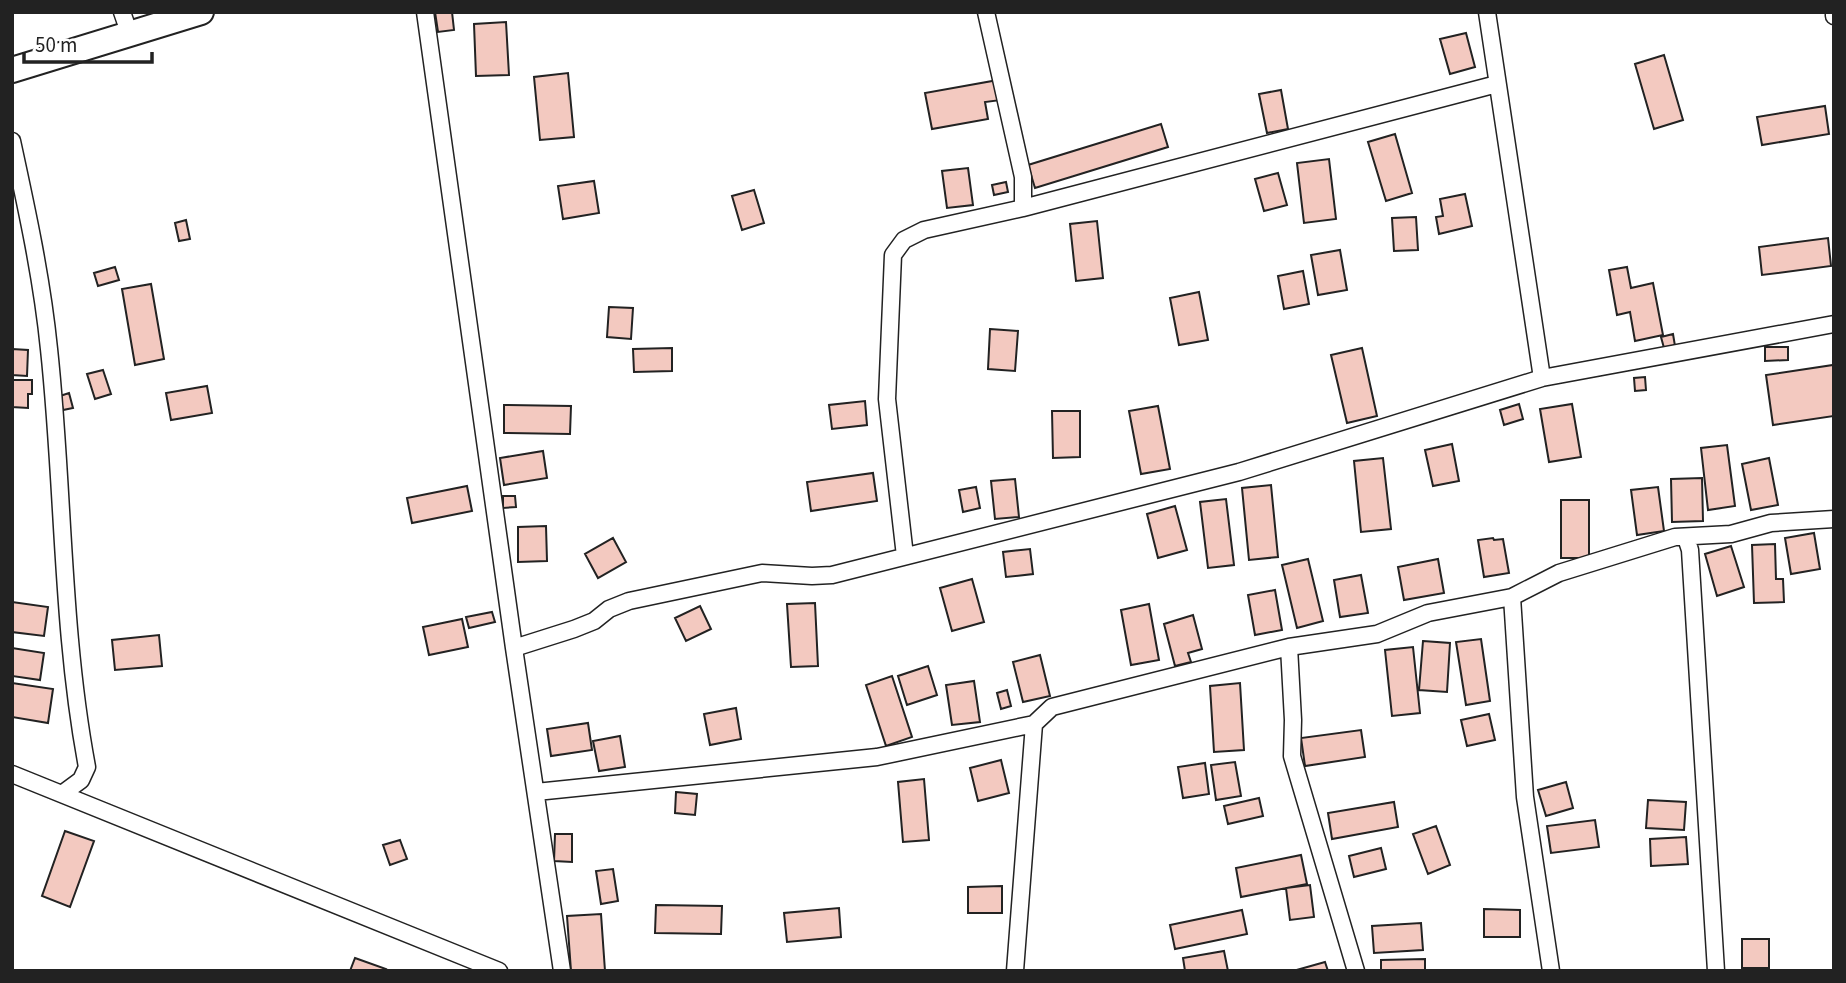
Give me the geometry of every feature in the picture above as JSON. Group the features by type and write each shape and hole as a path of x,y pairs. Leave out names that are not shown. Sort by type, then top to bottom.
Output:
{"main road":[{"path":"12,70 126,23 201,12"}],"street":[{"path":"425,12 562,971"},
{"path":"986,12 1023,177 1023,208"},
{"path":"1487,12 1542,378"},
{"path":"905,556 887,398 893,255 904,240 924,230 1023,208 1497,84"},
{"path":"12,141 41,280 47,328 71,659 87,767 81,780 62,794"},
{"path":"514,648 594,621 609,608 629,601 762,573 832,575 1239,472 1542,378 1834,324"},
{"path":"536,792 877,757 1034,724 1052,707 1289,647 1377,634 1428,614 1512,597 1559,573 1675,537 1731,534 1771,523 1834,519"},
{"path":"1686,538 1690,550 1716,971"},
{"path":"1512,597 1525,797 1551,971"},
{"path":"1289,647 1292,756 1356,971"},
{"path":"1014,971 1034,724"},
{"path":"12,774 499,971"}],"building":[{"path":"435,12 452,12 454,30 438,32"},
{"path":"506,22 509,75 476,76 474,24"},
{"path":"1466,33 1475,67 1450,74 1440,39"},
{"path":"1664,55 1683,120 1654,129 1635,64"},
{"path":"568,73 574,137 540,140 534,77"},
{"path":"998,80 1001,100 985,102 988,119 932,129 925,93"},
{"path":"1281,90 1288,129 1267,133 1259,94"},
{"path":"1825,106 1829,134 1762,145 1757,117"},
{"path":"1161,124 1168,147 1035,188 1028,165"},
{"path":"1395,134 1412,193 1386,201 1368,142"},
{"path":"1329,159 1336,219 1304,223 1297,163"},
{"path":"968,168 973,205 947,208 942,171"},
{"path":"1278,173 1287,205 1264,211 1255,179"},
{"path":"594,181 599,213 563,219 558,186"},
{"path":"1006,182 1008,192 994,195 992,185"},
{"path":"754,190 764,223 742,230 732,196"},
{"path":"1465,194 1472,226 1439,234 1436,217 1443,216 1440,199"},
{"path":"1416,217 1418,250 1394,251 1392,218"},
{"path":"186,220 190,239 179,241 175,223"},
{"path":"1097,221 1103,278 1076,281 1070,224"},
{"path":"1828,238 1831,266 1762,275 1759,247"},
{"path":"1340,250 1347,290 1318,295 1311,255"},
{"path":"115,267 119,280 98,286 94,273"},
{"path":"1627,267 1631,288 1653,283 1663,335 1635,341 1630,312 1617,315 1609,270"},
{"path":"1303,271 1309,304 1284,309 1278,276"},
{"path":"151,284 164,359 135,365 122,289"},
{"path":"1199,292 1208,340 1179,345 1170,298"},
{"path":"609,307 633,308 631,339 607,337"},
{"path":"990,329 1018,331 1015,371 988,369"},
{"path":"1673,334 1675,346 1664,348 1661,337"},
{"path":"1765,347 1788,347 1788,360 1765,361"},
{"path":"672,348 672,371 634,372 633,349"},
{"path":"1362,348 1377,416 1347,423 1331,355"},
{"path":"12,349 28,350 27,376 12,375"},
{"path":"1833,365 1834,416 1773,425 1766,375"},
{"path":"103,370 111,394 95,399 87,374"},
{"path":"1645,377 1646,390 1635,391 1634,378"},
{"path":"12,380 32,380 28,408 12,407"},
{"path":"207,386 212,413 171,420 166,393"},
{"path":"69,393 73,408 63,410 60,396"},
{"path":"865,401 867,425 832,429 829,405"},
{"path":"1519,404 1523,419 1504,425 1500,410"},
{"path":"1572,404 1581,457 1549,462 1540,409"},
{"path":"504,405 571,406 570,434 504,433"},
{"path":"1158,406 1170,469 1141,474 1129,411"},
{"path":"1052,411 1080,411 1080,457 1053,458"},
{"path":"1452,444 1459,481 1433,486 1425,450"},
{"path":"1727,445 1735,506 1708,510 1701,448"},
{"path":"543,451 547,478 504,485 500,458"},
{"path":"1383,458 1391,529 1361,532 1354,461"},
{"path":"1769,458 1778,505 1751,510 1742,464"},
{"path":"873,473 877,501 811,511 807,482"},
{"path":"1702,478 1703,521 1672,522 1671,479"},
{"path":"1015,479 1019,517 995,519 991,481"},
{"path":"1271,485 1278,557 1249,560 1242,488"},
{"path":"467,486 472,511 412,523 407,498"},
{"path":"976,487 980,508 963,512 959,490"},
{"path":"1658,487 1664,531 1637,535 1631,490"},
{"path":"503,496 515,496 516,507 503,508"},
{"path":"1226,499 1234,565 1208,568 1200,502"},
{"path":"1561,500 1589,500 1589,558 1561,558"},
{"path":"1175,506 1187,550 1158,558 1147,514"},
{"path":"546,526 547,561 518,562 518,527"},
{"path":"1814,533 1820,569 1791,574 1785,538"},
{"path":"613,538 626,562 598,578 585,554"},
{"path":"1503,539 1509,573 1484,577 1478,540"},
{"path":"1775,544 1776,579 1783,579 1784,602 1754,603 1752,545"},
{"path":"1731,546 1744,587 1717,596 1705,554"},
{"path":"1030,549 1033,574 1006,577 1003,552"},
{"path":"1308,559 1323,621 1297,628 1282,565"},
{"path":"1438,559 1444,593 1404,600 1398,567"},
{"path":"1361,575 1368,613 1340,617 1334,580"},
{"path":"972,579 984,622 952,631 940,588"},
{"path":"1275,590 1282,630 1255,635 1248,595"},
{"path":"12,602 48,607 44,636 12,632"},
{"path":"815,603 818,666 791,667 787,604"},
{"path":"1149,604 1159,660 1131,665 1121,610"},
{"path":"700,606 711,629 686,641 675,618"},
{"path":"492,612 495,622 469,628 466,617"},
{"path":"1193,615 1202,649 1188,653 1191,662 1175,666 1164,624"},
{"path":"462,619 468,647 429,655 423,627"},
{"path":"159,635 162,666 115,670 112,640"},
{"path":"1481,639 1490,701 1466,705 1456,642"},
{"path":"1423,641 1450,643 1447,692 1419,690"},
{"path":"1413,647 1420,713 1392,716 1385,650"},
{"path":"12,648 44,653 40,680 12,676"},
{"path":"1040,655 1050,696 1023,702 1013,662"},
{"path":"928,666 937,695 907,705 898,676"},
{"path":"892,676 912,737 886,746 866,685"},
{"path":"974,681 980,722 952,725 946,685"},
{"path":"12,683 53,689 48,723 12,717"},
{"path":"1240,683 1244,750 1214,752 1210,686"},
{"path":"1007,690 1011,706 1001,709 997,693"},
{"path":"736,708 741,739 710,745 704,714"},
{"path":"1489,714 1495,740 1467,746 1461,720"},
{"path":"588,723 592,750 551,756 547,729"},
{"path":"1361,730 1365,757 1305,766 1301,738"},
{"path":"620,736 625,767 599,771 593,741"},
{"path":"1001,760 1009,793 978,801 970,768"},
{"path":"1235,762 1241,796 1216,800 1211,765"},
{"path":"1205,763 1209,794 1183,798 1178,767"},
{"path":"924,779 929,840 903,842 898,782"},
{"path":"1566,782 1573,808 1546,816 1538,790"},
{"path":"676,792 697,794 695,815 675,813"},
{"path":"1259,798 1263,816 1228,824 1224,806"},
{"path":"1648,800 1686,802 1684,830 1646,828"},
{"path":"1394,802 1398,827 1332,839 1328,813"},
{"path":"1595,820 1599,847 1551,853 1547,826"},
{"path":"1436,826 1450,865 1428,874 1413,834"},
{"path":"65,831 94,841 70,907 42,896"},
{"path":"555,834 572,834 572,862 554,861"},
{"path":"1686,837 1688,864 1651,866 1650,839"},
{"path":"400,840 407,859 390,865 383,845"},
{"path":"1381,848 1386,869 1354,877 1349,856"},
{"path":"1301,855 1307,884 1241,897 1236,868"},
{"path":"613,869 618,901 601,904 596,871"},
{"path":"1310,885 1314,917 1290,920 1286,888"},
{"path":"1002,886 1002,913 968,913 968,887"},
{"path":"656,905 722,906 721,934 655,933"},
{"path":"839,908 841,937 787,942 784,913"},
{"path":"1484,909 1520,910 1520,937 1484,937"},
{"path":"1242,910 1247,934 1175,949 1170,925"},
{"path":"601,914 605,971 571,971 567,916"},
{"path":"1421,923 1423,950 1374,953 1372,926"},
{"path":"1742,939 1769,939 1769,968 1742,968"},
{"path":"1224,951 1228,971 1185,971 1183,958"},
{"path":"355,958 386,969 350,971"},
{"path":"1425,959 1425,971 1381,971 1381,960"},
{"path":"1325,962 1328,971 1293,971"}]}
